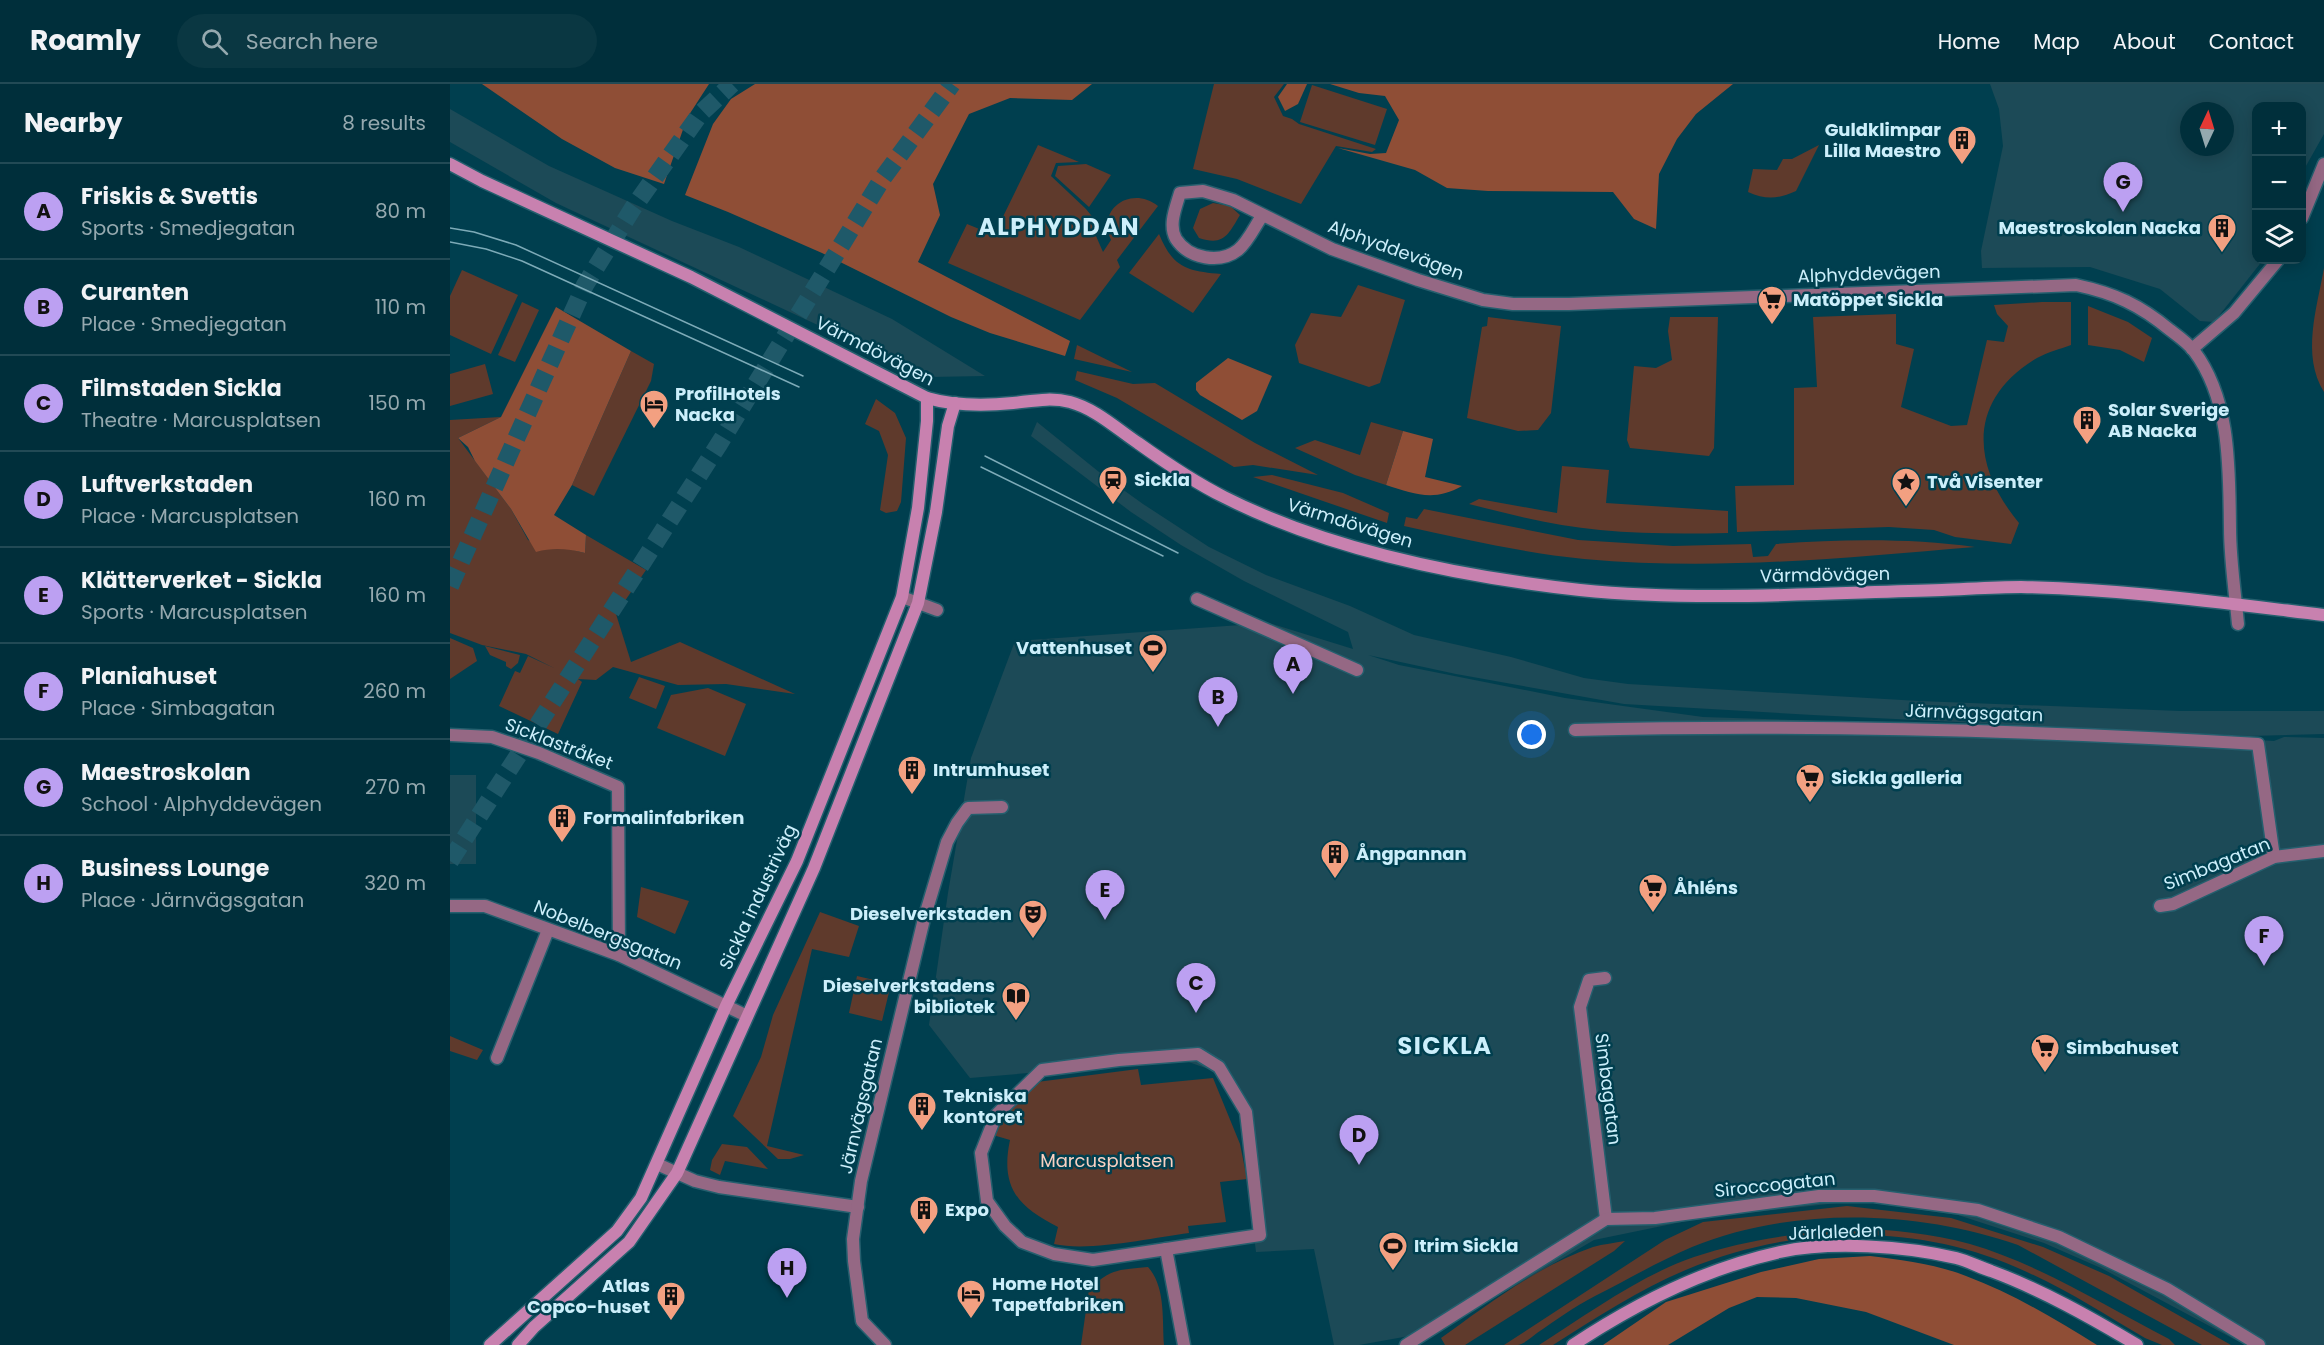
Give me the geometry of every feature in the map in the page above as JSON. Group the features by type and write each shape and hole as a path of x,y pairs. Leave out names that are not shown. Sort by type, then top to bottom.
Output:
{"main road":[{"name":"Värmdövägen","path":"450,164 482,181 691,277 927,398 955,404 983,405 1048,399 1072,402 1095,413 1188,476 1221,495 1262,515 1369,551 1466,573 1580,590 1678,595 2019,587 2126,592 2324,615"},
{"name":"Sickla industriväg","path":"490,1345 616,1231 641,1198 726,1006 797,861 903,597 918,508 927,398"},
{"name":"Sickla industriväg","path":"518,1345 534,1327 629,1242 676,1173 814,868 918,603 936,512 948,426 955,404"},
{"name":"Järlaleden","path":"1573,1345 1656,1296 1724,1267 1781,1251 1836,1246 1898,1248 1958,1258 2019,1281 2137,1345"}],"street":[{"path":"2304,210 2324,164"},
{"name":"Alphyddevägen","path":"1262,216 1239,249 1223,258 1209,259 1197,255 1176,238 1172,221 1180,194 1203,191 1233,200 1332,249 1418,280 1483,300 1513,304 1569,304 2076,285 2108,292 2133,303 2156,318 2192,349 2208,372 2222,418 2230,487 2230,530 2238,624"},
{"path":"2192,349 2234,313 2275,264"},
{"path":"903,597 937,610"},
{"path":"1197,599 1357,670"},
{"name":"Järnvägsgatan","path":"1575,730 1804,727 1978,730 2258,744 2274,857"},
{"name":"Sicklastråket","path":"450,735 492,737 539,753 618,787 619,955"},
{"name":"Järnvägsgatan","path":"885,1345 862,1321 853,1239 861,1180 924,919 947,842 957,822 968,808 1002,807"},
{"name":"Simbagatan","path":"2160,906 2173,904 2274,857 2324,851"},
{"name":"Nobelbergsgatan","path":"450,906 485,906 619,955 747,1016"},
{"path":"497,1058 548,930"},
{"name":"Simbagatan","path":"1605,978 1589,980 1580,1007 1606,1219"},
{"path":"1198,1054 1219,1067 1246,1112 1260,1234 1166,1248 1093,1260 1054,1254 1022,1242 1005,1226 987,1201 981,1153 996,1115 1042,1070 1119,1060 1198,1054"},
{"path":"657,1164 695,1181 719,1187 858,1207"},
{"name":"Siroccogatan","path":"1606,1219 1655,1218 1819,1196 1874,1196 1978,1210 2059,1237 2114,1262 2168,1290 2259,1345"},
{"path":"1406,1345 1606,1219"},
{"path":"1166,1248 1184,1345"}],"shaded area":[{"path":"482,84 709,84 687,118 664,184 615,168 562,139"},
{"path":"755,84 1092,84 1072,100 1010,98 969,114 933,184 940,215 918,262 1070,341 1065,356 990,333 951,317 822,253 685,195 713,124 731,99"},
{"path":"1287,84 1307,84 1298,104 1285,111 1278,97"},
{"path":"1330,84 1733,84 1696,114 1677,139 1659,174 1656,229 1634,219 1613,192 1488,191 1447,188 1415,170 1338,148 1370,154 1386,153 1399,120 1385,96 1359,93"},
{"path":"1990,84 2324,84 2324,134 2306,166 2306,102 2252,102 2252,264 2260,264 2214,322 2200,321 2160,289 2090,267 1982,268 1981,251 2003,146 1999,109"},
{"path":"450,109 549,166 672,221 739,247 892,319 985,376 929,377 556,203 450,142"},
{"path":"556,307 631,351 572,485 554,515 586,535 585,553 561,549 536,552 511,509 475,461 468,447 458,438 501,417"},
{"path":"1228,358 1272,376 1257,411 1242,420 1200,395 1196,390 1196,383"},
{"path":"1037,422 1143,504 1209,547 1266,575 1350,606 1414,635 1511,657 1584,678 1628,684 1919,701 2180,711 2324,711 2324,734 2249,736 1624,704 1456,674 1368,655 1399,665 1565,698 1703,717 2031,728 2274,741 2284,737 2324,738 2324,1345 2245,1345 2101,1268 2044,1243 1958,1215 1873,1203 1846,1202 1701,1218 1594,1240 1437,1331 1359,1345 1334,1345 1314,1249 1256,1252 1239,1111 1214,1071 1183,1060 970,1078 929,1025 971,758 1015,641 1269,623 1353,649 1348,632 1244,581 1181,545 1131,512 1031,436"},
{"path":"1403,431 1433,439 1425,477 1462,486 1442,494 1424,495 1386,485"},
{"path":"450,775 476,775 476,864 450,864"},
{"path":"1870,1256 1931,1265 1966,1276 2017,1298 2097,1345 1954,1345 1866,1312 1796,1298 1757,1297 1729,1308 1668,1345 1603,1345 1666,1302 1761,1272 1819,1259"}],"green space":[{"path":"1214,84 1284,84 1274,97 1283,116 1299,124 1376,149 1372,152 1336,146 1301,204 1237,179 1193,169"},
{"path":"1312,85 1387,109 1375,145 1300,122"},
{"path":"1038,145 1079,162 1056,163 1051,176 1095,220 1096,236 1103,252 1111,240 1108,218 1119,203 1138,198 1148,200 1158,206 1117,260 1120,267 1080,320 948,263 967,224 994,235"},
{"path":"1819,145 1796,191 1772,197 1748,192 1753,169 1777,170 1783,159 1792,159"},
{"path":"1086,164 1111,175 1089,207 1055,176 1058,166"},
{"path":"1213,203 1230,206 1240,215 1224,237 1214,241 1199,238 1193,228 1200,209"},
{"path":"1159,234 1170,254 1182,266 1221,274 1193,313 1129,273"},
{"path":"2324,268 2324,392 2313,363 2312,347 2315,315"},
{"path":"462,270 518,295 491,354 450,335 450,296"},
{"path":"1358,285 1405,300 1380,383 1369,387 1299,363 1295,345 1311,313 1341,317"},
{"path":"522,302 539,310 515,362 498,355"},
{"path":"2071,302 2071,345 2037,358 2014,375 1998,393 1988,413 1984,434 1985,456 1992,479 2003,501 2019,523 2011,544 1955,537 1934,530 1889,527 1737,532 1735,486 1794,485 1794,388 1817,387 1813,317 1896,314 1896,344 1914,349 1901,407 1951,426 1967,425 1987,340 2004,342 2008,326 1997,314 1994,305"},
{"path":"2088,306 2128,322 2152,338 2144,362 2120,350 2088,345"},
{"path":"1488,317 1561,326 1551,413 1538,430 1518,431 1467,418 1482,327 1487,326"},
{"path":"1670,317 1718,317 1714,448 1709,456 1630,448 1627,440 1634,366 1656,368 1672,360 1668,331"},
{"path":"1077,345 1132,372 1074,359"},
{"path":"631,351 654,364 651,381 594,496 572,485"},
{"path":"485,364 493,394 450,406 450,374"},
{"path":"1077,371 1133,384 1155,383 1255,443 1318,475 1253,465 1234,467 1117,398 1075,380"},
{"path":"876,399 895,413 906,438 901,502 897,511 886,513 880,510 888,455 879,431 865,424"},
{"path":"501,417 458,438 511,509 528,540 549,549 565,548 585,553 586,535 646,570 616,614 631,662 680,642 795,694 726,684 678,685 613,667 596,680 578,679 582,682 558,734 499,706 515,671 520,673 528,656 554,668 526,654 482,645 450,633 450,420"},
{"path":"1371,422 1403,431 1386,485 1355,475 1295,448 1315,440 1360,455"},
{"path":"1562,466 1609,470 1606,503 1728,511 1728,533 1648,533 1583,528 1534,520 1469,504 1479,499 1557,513"},
{"path":"1272,475 1343,493 1389,513 1387,523 1253,477"},
{"path":"1424,509 1578,540 1673,546 1751,544 1753,557 1768,556 1776,544 1826,541 1901,541 1975,547 1780,562 1683,564 1584,559 1471,541 1404,526 1406,517 1417,519"},
{"path":"450,638 473,648 477,661 450,679"},
{"path":"485,646 520,655 518,663 511,669 506,666 506,662 490,655"},
{"path":"639,677 665,686 656,709 629,698"},
{"path":"708,688 746,704 725,756 657,728 671,695"},
{"path":"641,887 689,901 675,934 637,917"},
{"path":"820,912 859,926 849,957 812,949 767,1146 804,1155 790,1159 778,1159 733,1116 761,1057 773,1015"},
{"path":"857,976 891,984 882,1021 849,1013"},
{"path":"450,1036 483,1050 477,1060 450,1051"},
{"name":"Marcusplatsen","path":"1138,1069 1141,1085 1213,1078 1240,1144 1247,1179 1220,1182 1226,1222 1188,1226 1189,1233 1120,1243 1085,1246 1054,1244 1058,1227 1032,1212 1015,1194 1010,1183 1008,1156 1010,1140 993,1135 1007,1114 1037,1082"},
{"path":"722,1144 747,1147 768,1169 725,1161 720,1175 710,1170 712,1160"},
{"path":"1847,1206 1951,1218 2043,1247 2109,1276 2231,1345 2202,1345 2018,1245 1979,1233 1939,1225 1897,1219 1855,1218 1812,1219 1771,1224 1730,1234 1692,1247 1587,1300 1523,1343 1504,1345 1665,1240 1703,1222"},
{"path":"1852,1228 1926,1235 1955,1240 1996,1252 2046,1274 2169,1339 2175,1345 2162,1345 2145,1338 2059,1288 1988,1256 1903,1237 1859,1235 1815,1237 1772,1243 1729,1254 1653,1285 1553,1345 1539,1345 1634,1285 1694,1257 1772,1238"},
{"path":"1625,1241 1614,1251 1465,1345 1445,1345 1441,1338 1514,1287 1553,1264 1593,1247"},
{"path":"1148,1267 1158,1284 1163,1315 1164,1345 1081,1345 1089,1289 1116,1271"}],"tunnel":[{"path":"450,586 585,285 633,208 700,114 732,84"},
{"path":"450,861 719,444 882,179 952,84"}],"tram line":[{"path":"450,228 474,232 516,245 803,376"},
{"path":"450,242 486,249 522,261 799,387"},
{"path":"985,456 1178,553"},
{"path":"981,467 1163,556"}],"place":[{"name":"Guldklimpar Lilla Maestro","path":"1962,166"},
{"name":"Maestroskolan","path":"2123,212"},
{"name":"Maestroskolan Nacka","path":"2222,254"},
{"name":"Matöppet Sickla","path":"1772,326"},
{"name":"ProfilHotels Nacka","path":"654,430"},
{"name":"Solar Sverige AB Nacka","path":"2087,446"},
{"name":"Sickla","path":"1113,506"},
{"name":"Två Visenter","path":"1906,508"},
{"name":"Vattenhuset","path":"1153,674"},
{"name":"Friskis & Svettis","path":"1293,694"},
{"name":"Curanten","path":"1218,727"},
{"name":"Intrumhuset","path":"912,796"},
{"name":"Sickla galleria","path":"1810,804"},
{"name":"Formalinfabriken","path":"562,844"},
{"name":"Ångpannan","path":"1335,880"},
{"name":"Åhléns","path":"1653,914"},
{"name":"Klätterverket - Sickla","path":"1105,920"},
{"name":"Dieselverkstaden","path":"1033,940"},
{"name":"Planiahuset","path":"2264,966"},
{"name":"Filmstaden Sickla","path":"1196,1013"},
{"name":"Dieselverkstadens bibliotek","path":"1016,1022"},
{"name":"Simbahuset","path":"2045,1074"},
{"name":"Tekniska kontoret","path":"922,1132"},
{"name":"Luftverkstaden","path":"1359,1165"},
{"name":"Expo","path":"924,1236"},
{"name":"Itrim Sickla","path":"1393,1272"},
{"name":"Business Lounge","path":"787,1298"},
{"name":"Home Hotel Tapetfabriken","path":"971,1320"},
{"name":"Atlas Copco-huset","path":"671,1322"}],"district":[{"name":"ALPHYDDAN","path":"1059,227"},
{"name":"SICKLA","path":"1445,1046"}]}
